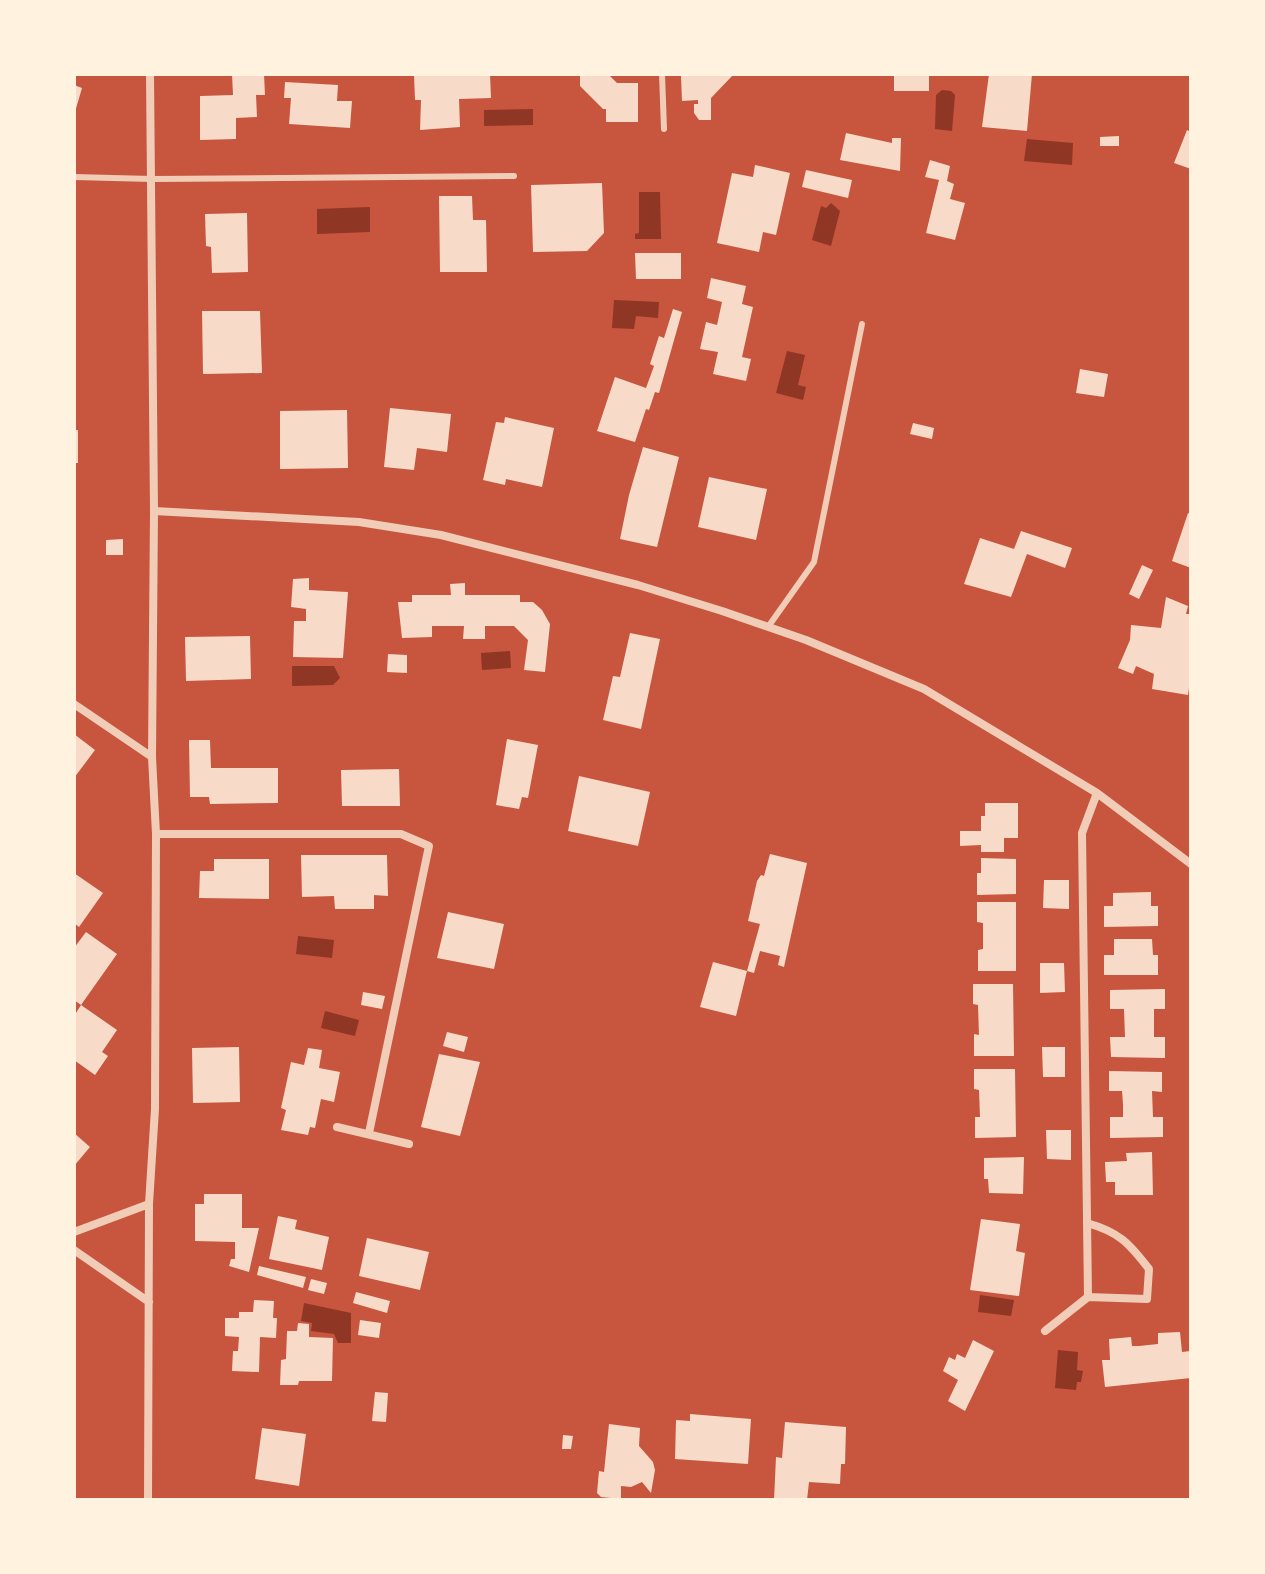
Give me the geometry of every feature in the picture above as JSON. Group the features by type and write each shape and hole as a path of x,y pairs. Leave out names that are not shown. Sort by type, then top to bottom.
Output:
{"street":[{"path":"148,1500 149,1204 155,1109 156,834 152,757 154,511 150,74"},
{"path":"154,511 359,522 441,535 638,585 768,627 924,689 1097,793 1191,864"},
{"path":"74,704 152,757"},
{"path":"1088,1297 1082,833 1097,793"},
{"path":"156,834 401,834 429,846 369,1133"},
{"path":"337,1127 409,1144"},
{"path":"74,1232 149,1204"},
{"path":"1045,1331 1088,1297 1147,1299 1149,1269 1130,1244 1111,1230 1087,1223"},
{"path":"74,1250 149,1302"}],"lane":[{"path":"662,74 664,129"},
{"path":"74,177 514,176"},
{"path":"768,627 814,562 862,324"}],"shaded area":[{"path":"942,90 955,95 952,131 935,129 936,95"},
{"path":"533,109 533,125 484,126 484,110"},
{"path":"1027,139 1073,143 1072,165 1024,161"},
{"path":"639,192 660,192 661,239 635,239 635,234 639,233"},
{"path":"831,203 840,211 831,246 812,240 821,206 826,208"},
{"path":"370,207 370,232 317,234 317,209"},
{"path":"614,300 659,302 658,318 636,316 634,329 612,328"},
{"path":"787,351 805,355 798,385 806,387 803,400 776,393"},
{"path":"510,651 511,668 482,670 481,653"},
{"path":"292,666 334,666 340,678 333,685 292,686"},
{"path":"298,936 334,940 332,958 296,954"},
{"path":"325,1011 359,1020 355,1036 321,1028"},
{"path":"980,1295 1014,1300 1011,1316 978,1312"},
{"path":"304,1303 351,1313 351,1343 338,1343 334,1334 311,1331 312,1323 301,1321"},
{"path":"1058,1350 1078,1352 1077,1370 1083,1371 1076,1390 1055,1388"}],"building":[{"path":"232,74 264,74 265,95 256,95 257,117 236,118 236,139 200,140 200,96 233,95"},
{"path":"490,74 491,98 459,99 460,127 420,130 421,100 415,100 414,75"},
{"path":"580,74 608,74 617,83 638,83 638,122 606,122 606,109 580,86"},
{"path":"734,74 711,98 711,120 699,120 694,113 694,104 698,104 698,100 682,101 681,76"},
{"path":"894,74 929,74 929,91 894,91"},
{"path":"989,74 1032,74 1027,131 982,127"},
{"path":"285,82 338,85 337,101 352,101 350,128 289,124 291,98 284,98"},
{"path":"74,85 82,88 75,112 74,112"},
{"path":"1187,130 1191,132 1191,169 1174,163"},
{"path":"846,133 892,143 892,138 901,138 900,171 840,160"},
{"path":"1119,136 1119,146 1100,146 1100,137"},
{"path":"930,160 950,166 947,181 954,184 950,199 965,203 955,240 926,233 939,180 925,177"},
{"path":"755,165 790,173 776,235 763,232 759,252 717,243 732,173 753,177"},
{"path":"806,170 852,180 848,198 802,187"},
{"path":"602,183 604,233 587,251 533,252 531,185"},
{"path":"439,196 472,196 473,220 486,220 487,272 440,272"},
{"path":"247,213 248,272 212,273 211,247 206,246 205,214"},
{"path":"635,253 681,253 681,279 636,279"},
{"path":"711,278 746,286 742,304 753,307 742,357 751,359 746,381 713,374 718,352 700,349 706,322 717,325 722,302 707,298"},
{"path":"673,309 682,312 659,393 655,392 649,410 646,409 635,442 597,431 615,377 646,388 654,366 650,364 659,336 664,338"},
{"path":"202,311 260,311 262,373 203,374"},
{"path":"1080,369 1108,374 1104,397 1076,393"},
{"path":"390,408 451,414 447,452 417,448 414,470 384,467"},
{"path":"347,410 348,468 280,469 280,411"},
{"path":"505,417 554,428 542,487 506,479 505,485 483,480 496,422 504,423"},
{"path":"913,423 934,428 932,439 910,434"},
{"path":"74,430 78,430 78,463 74,463"},
{"path":"643,447 679,457 657,547 620,539"},
{"path":"709,477 767,489 756,540 698,527"},
{"path":"1188,513 1191,514 1191,568 1172,561"},
{"path":"1021,531 1072,548 1065,568 1027,554 1011,597 964,584 980,538 1014,549"},
{"path":"123,539 123,555 106,555 106,540"},
{"path":"1142,565 1153,570 1139,599 1129,594"},
{"path":"309,578 309,590 348,592 343,658 293,657 294,621 306,621 306,609 291,607 293,579"},
{"path":"465,583 465,595 520,595 520,602 533,602 542,610 550,624 545,672 524,670 528,640 514,626 485,626 485,639 463,639 464,626 432,626 432,637 402,638 398,602 412,602 412,595 451,595 450,584"},
{"path":"1166,597 1188,606 1186,614 1191,614 1188,695 1152,689 1154,674 1136,666 1133,674 1118,668 1130,640 1131,625 1161,628"},
{"path":"630,633 660,639 641,729 603,720 613,676 620,677"},
{"path":"250,636 251,679 186,681 185,637"},
{"path":"388,654 407,655 407,673 387,672"},
{"path":"74,734 95,750 74,778"},
{"path":"507,739 538,745 528,798 522,797 519,809 496,805"},
{"path":"189,740 210,740 211,768 278,768 278,803 210,804 209,797 190,797"},
{"path":"399,769 400,806 342,806 341,770"},
{"path":"579,776 650,792 638,846 568,831"},
{"path":"985,803 1018,803 1018,838 1004,838 1004,852 981,852 981,845 960,846 960,831 981,831"},
{"path":"770,854 807,863 784,967 778,965 780,956 760,951 754,973 747,971 760,924 748,921 757,881 761,875 764,876"},
{"path":"301,855 387,855 388,896 374,895 374,909 335,909 334,896 302,897"},
{"path":"981,858 1016,859 1016,894 977,895"},
{"path":"214,859 269,859 269,899 199,898 200,871 214,871"},
{"path":"74,873 103,893 79,927 74,923"},
{"path":"1044,880 1069,880 1069,909 1043,908"},
{"path":"1151,892 1151,906 1158,906 1158,926 1104,927 1104,906 1113,906 1113,893"},
{"path":"977,902 1016,902 1016,971 978,971 978,950 983,949 983,923 977,922"},
{"path":"448,912 504,924 494,969 437,958"},
{"path":"86,932 117,954 81,1005 74,1000 74,948"},
{"path":"1114,939 1152,939 1153,955 1158,955 1158,975 1104,975 1104,955 1114,955"},
{"path":"713,962 747,971 736,1016 700,1007"},
{"path":"1040,963 1064,963 1065,992 1040,993"},
{"path":"973,984 1013,984 1014,1056 974,1056 974,1034 979,1035 978,1005 973,1004"},
{"path":"1165,989 1165,1009 1154,1009 1154,1037 1165,1037 1165,1058 1111,1057 1110,1037 1125,1037 1124,1009 1110,1009 1110,990"},
{"path":"363,992 385,996 382,1009 361,1005"},
{"path":"81,1005 117,1030 102,1052 108,1056 95,1075 74,1060 74,1016"},
{"path":"447,1032 468,1037 464,1052 443,1046"},
{"path":"239,1047 240,1102 193,1103 192,1048"},
{"path":"1042,1047 1065,1047 1065,1077 1043,1077"},
{"path":"308,1048 322,1050 319,1068 340,1072 334,1102 321,1099 315,1128 310,1127 308,1135 281,1130 286,1110 281,1108 291,1062 304,1065"},
{"path":"439,1054 480,1062 460,1136 421,1127"},
{"path":"974,1069 1015,1069 1016,1137 975,1138 975,1117 980,1117 979,1090 974,1089"},
{"path":"1109,1071 1162,1072 1162,1092 1152,1091 1153,1117 1163,1117 1163,1137 1110,1138 1110,1117 1123,1117 1123,1104 1122,1091 1109,1091"},
{"path":"1046,1130 1071,1130 1071,1160 1047,1159"},
{"path":"74,1133 90,1147 74,1166"},
{"path":"1152,1152 1153,1195 1115,1195 1115,1182 1106,1182 1105,1162 1127,1161 1126,1153"},
{"path":"1024,1157 1023,1194 989,1193 988,1179 984,1179 984,1158"},
{"path":"204,1194 242,1194 242,1228 259,1228 249,1272 229,1266 231,1259 235,1259 235,1242 195,1241 195,1204 204,1204"},
{"path":"278,1216 297,1220 295,1229 329,1237 322,1270 269,1259"},
{"path":"981,1219 1020,1224 1016,1251 1025,1253 1019,1296 970,1290"},
{"path":"367,1238 429,1252 420,1290 359,1276"},
{"path":"259,1266 306,1277 303,1288 257,1275"},
{"path":"311,1279 327,1283 324,1294 308,1290"},
{"path":"356,1292 390,1301 387,1313 353,1303"},
{"path":"254,1300 274,1301 276,1338 260,1337 259,1372 232,1371 233,1351 238,1351 239,1337 225,1336 225,1318 239,1318 239,1312 253,1312"},
{"path":"360,1320 381,1323 379,1338 358,1335"},
{"path":"298,1323 309,1324 309,1337 333,1338 332,1381 299,1381 298,1385 280,1385 281,1360 286,1359 287,1331 297,1331"},
{"path":"1180,1332 1182,1352 1190,1351 1191,1378 1105,1387 1102,1360 1110,1360 1109,1339 1131,1337 1132,1346 1139,1346 1158,1344 1158,1333"},
{"path":"973,1340 994,1351 965,1411 948,1401 958,1380 943,1371 949,1357 955,1360 957,1354 965,1358"},
{"path":"375,1392 388,1393 386,1422 372,1421"},
{"path":"690,1414 751,1419 748,1464 675,1459 676,1420 690,1421"},
{"path":"785,1422 846,1427 845,1464 841,1464 840,1484 809,1482 807,1500 774,1500 776,1457 782,1458"},
{"path":"609,1424 640,1428 639,1446 653,1462 655,1470 651,1493 642,1482 631,1487 621,1486 621,1499 601,1497 597,1493 599,1471 604,1472"},
{"path":"262,1428 306,1434 299,1486 255,1479"},
{"path":"563,1435 573,1436 571,1449 562,1449"}]}
